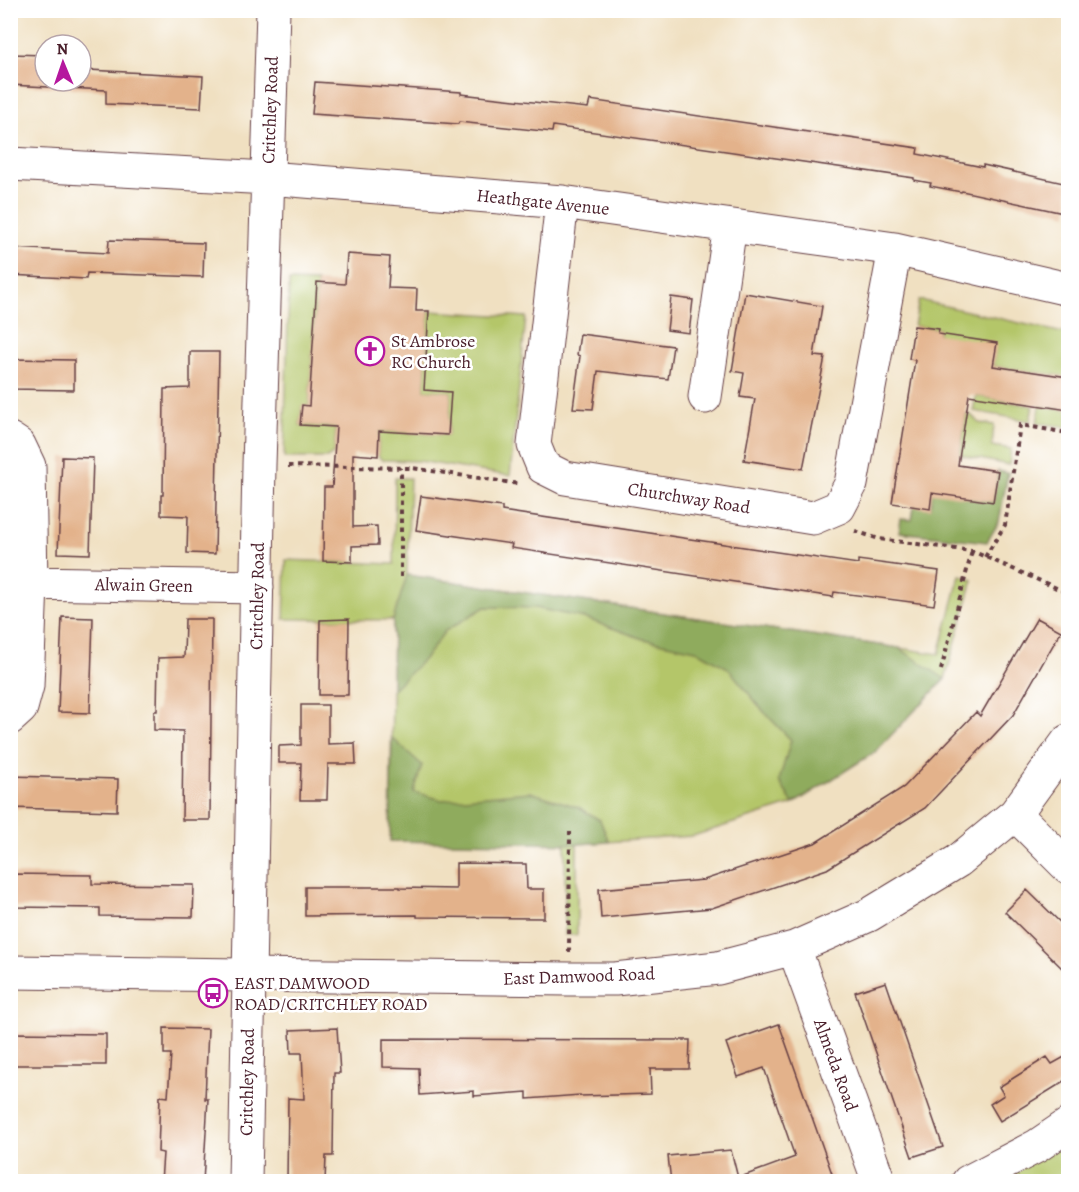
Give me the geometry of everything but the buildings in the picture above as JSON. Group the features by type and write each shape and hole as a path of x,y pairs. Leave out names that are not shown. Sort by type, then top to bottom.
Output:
{"street":[{"name":"Critchley Road","path":"245,1182 259,465 273,10"},
{"name":"Heathgate Avenue","path":"10,164 268,178 562,202 895,249 1068,289"},
{"name":"Churchway Road","path":"562,202 534,445 543,468 565,478 813,518"},
{"path":"705,397 730,226"},
{"path":"813,518 839,507 851,484 895,249"},
{"path":"10,439 19,445 29,466 31,583 27,686 21,708 10,718"},
{"name":"Alwain Green","path":"31,583 257,587"},
{"name":"East Damwood Road","path":"10,972 615,979 718,968 794,948 869,915 958,861 1014,814 1068,741"},
{"path":"1014,814 1068,867"},
{"name":"Almeda Road","path":"794,948 879,1182"},
{"path":"968,1182 1037,1146 1068,1125"}],"path":[{"path":"985,557 1005,525 1020,425 1068,433"},
{"path":"259,465 401,468 527,485 565,478"},
{"path":"401,468 401,577"},
{"path":"813,518 879,538 972,551 1068,593"},
{"path":"941,670 972,551"},
{"path":"569,979 570,832"}],"green space":[{"path":"289,281 317,282 309,406 302,406 300,425 336,427 334,453 327,458 284,458"},
{"path":"919,300 1068,334 1068,377 993,366 996,344 937,341 939,329 914,326"},
{"path":"429,311 526,317 510,476 419,461 382,460 378,456 379,431 448,435 451,392 424,390"},
{"path":"976,396 1033,406 1030,421 973,411"},
{"path":"1040,406 1068,410 1068,427 1037,423"},
{"path":"966,415 971,415 979,423 994,425 992,446 1011,449 1009,465 960,455"},
{"path":"998,471 1008,473 999,522 987,542 899,532 901,519 912,520 914,506 930,508 933,488 993,502"},
{"path":"395,478 410,478 407,575 939,654 960,575 973,580 945,679 875,752 793,804 693,836 577,844 577,935 565,935 565,843 390,841 393,620 284,619 286,560 394,564"},
{"path":"407,575 899,648 945,679 875,752 793,804 779,781 791,740 764,712 728,668 696,650 643,639 584,618 535,608 485,607 445,631 426,657 392,690 393,620"},
{"path":"392,738 422,765 414,792 442,800 530,792 578,807 600,820 609,842 577,844 390,841"},
{"path":"1068,1141 1068,1181 992,1182"}],"place":[{"name":"St Ambrose RC Church","path":"370,351"},
{"name":"EAST DAMWOOD ROAD/CRITCHLEY ROAD","path":"213,993"}]}
